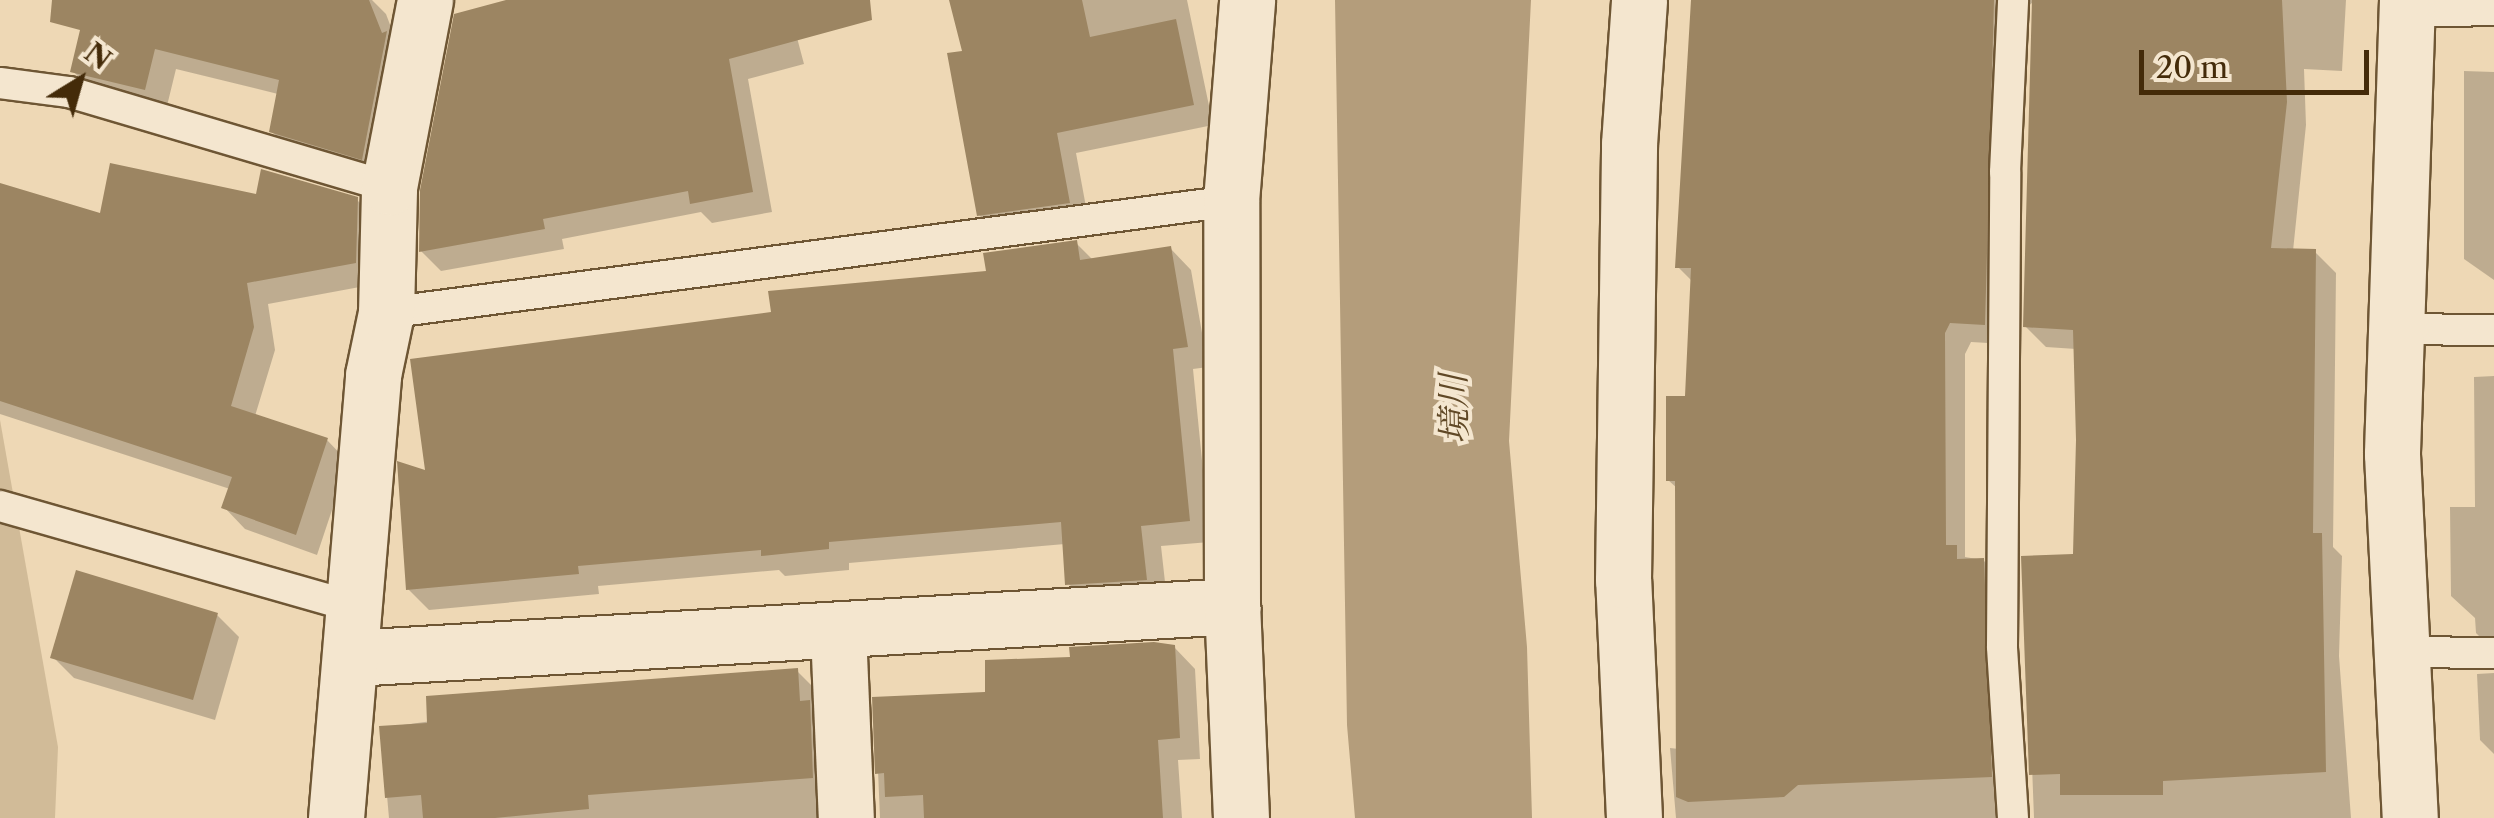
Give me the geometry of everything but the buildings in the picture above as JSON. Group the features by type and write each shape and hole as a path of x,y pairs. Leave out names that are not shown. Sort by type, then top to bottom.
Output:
{"street":[{"path":"336,818 373,375 386,313 389,187 425,0"},
{"path":"1240,818 1232,606 1231,201 1247,0"},
{"path":"1634,818 1623,580 1629,144 1639,0"},
{"path":"2406,6 2392,454 2410,818"},
{"path":"353,632 838,632 1232,606"},
{"path":"838,632 846,818"}],"lane":[{"path":"2013,0 2004,172 2002,607 2013,818"},
{"path":"2406,6 2494,10"},
{"path":"0,83 69,92 389,187"},
{"path":"386,313 1231,201"},
{"path":"2394,329 2494,330"},
{"path":"0,506 353,632"},
{"path":"2402,652 2494,654"}],"shaded area":[{"path":"0,420 58,747 55,818 0,818"}],"water":[{"name":"境川","path":"1335,0 1531,0 1509,441 1527,647 1532,818 1355,818 1347,725"}]}
